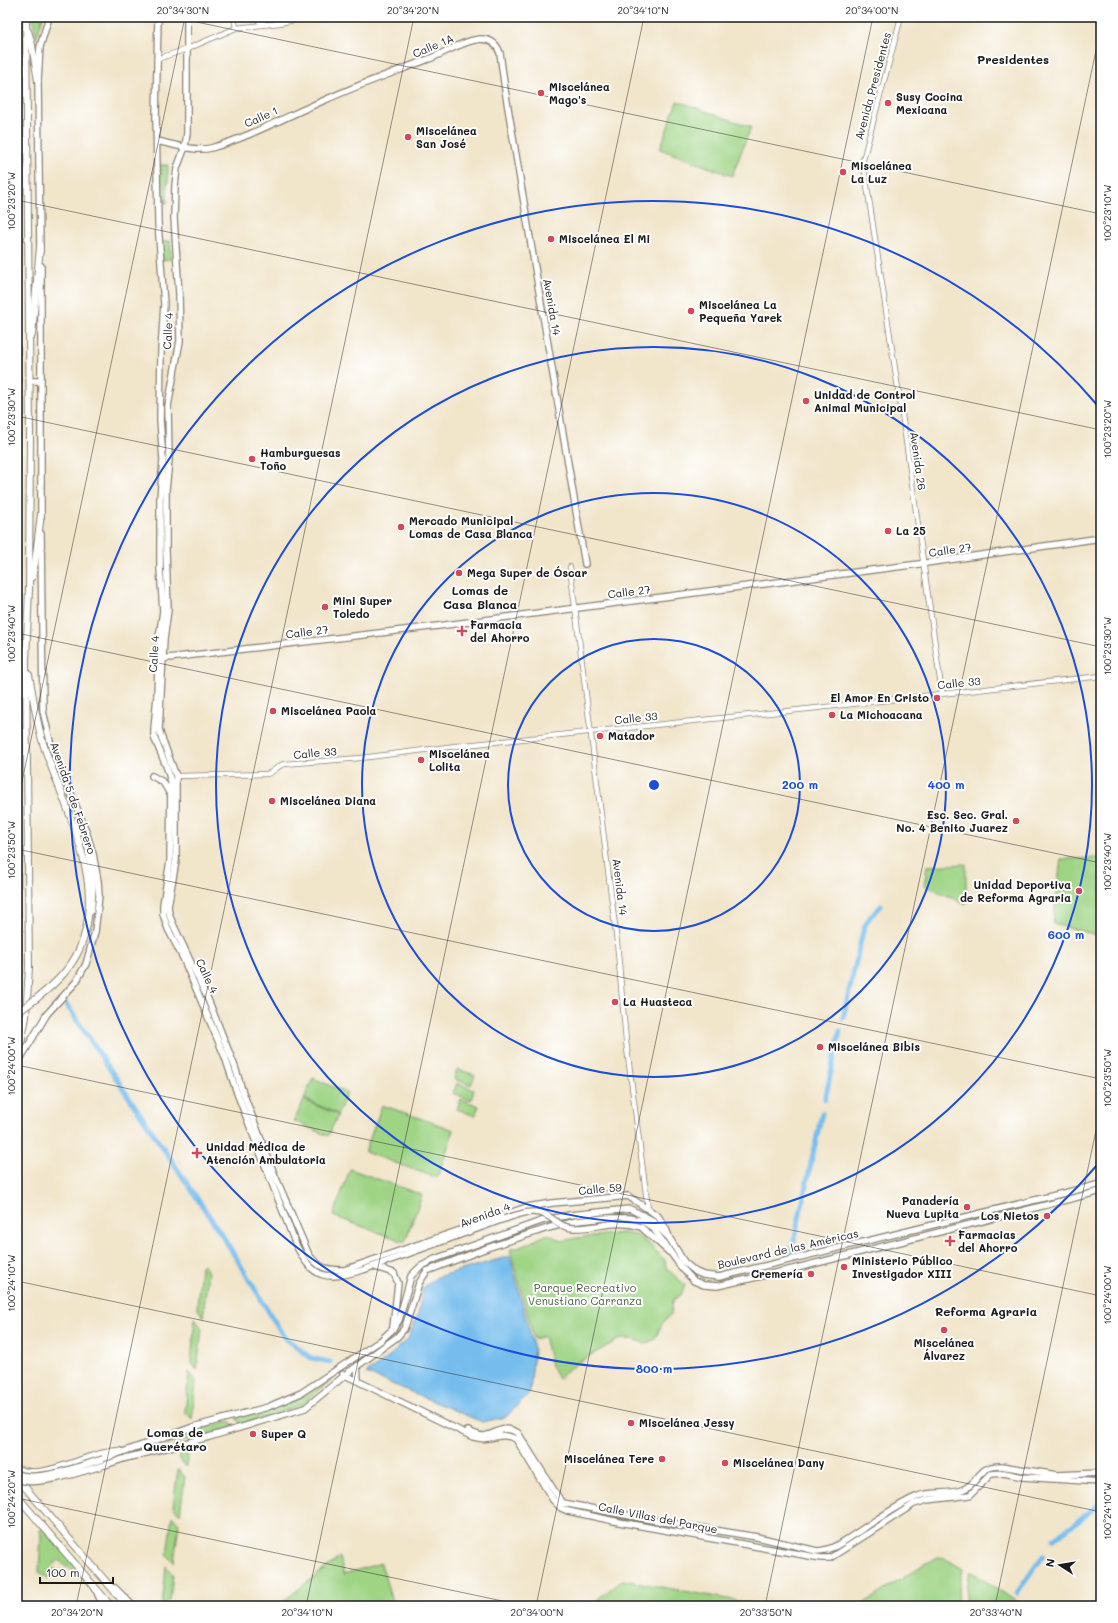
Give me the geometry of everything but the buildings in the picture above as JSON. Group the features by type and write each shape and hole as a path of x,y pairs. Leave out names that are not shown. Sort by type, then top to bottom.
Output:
{"main road":[{"path":"18,1064 47,1014 76,982 86,964 95,932 99,896 93,854 86,831 50,741 43,710 41,514 37,381 41,326 38,81 40,47 49,17"},
{"name":"Calle 4","path":"158,17 158,222 164,304 161,351 160,420 163,460 161,479 160,586 163,611 158,638 161,659 159,729 176,776 176,861 170,892 169,913 207,997 235,1067 252,1118 288,1208 309,1255 314,1262"},
{"name":"Calle 4","path":"187,17 187,133 185,147 177,168 174,186 174,218 179,294 180,341 167,412 169,460 166,490 168,610 161,659 154,737 170,776 170,861 163,905 165,921 183,958 222,1050 237,1093 296,1245 304,1259"},
{"path":"26,20 38,81"},
{"path":"18,1064 26,1017 29,968 26,660 29,589 29,354 26,20"},
{"name":"Calle 1A","path":"370,82 474,41 488,40 498,47 500,53"},
{"name":"Avenida 14","path":"500,53 585,564"},
{"name":"Calle 1","path":"157,141 198,149 211,148 245,136 370,82"},
{"path":"29,354 35,314 40,247"},
{"path":"17,349 17,675"},
{"path":"29,589 35,563 41,514"},
{"name":"Calle 27","path":"161,659 576,609 1101,538"},
{"name":"Avenida 5 de Febrero","path":"17,1012 38,998 57,982 69,967 78,951 86,930 88,904 85,860 46,752 36,714 26,660"},
{"path":"152,776 163,782 170,794"},
{"path":"86,831 93,882 92,903 86,930"},
{"path":"17,832 17,994"},
{"name":"Boulevard de las Américas","path":"17,1474 44,1476 103,1459 194,1427 232,1418 280,1402 301,1393 340,1369 380,1341 393,1329 399,1320 411,1276 420,1267 436,1259 544,1220 570,1215 630,1209 652,1220 670,1239 684,1262 696,1272 703,1275 719,1277 1101,1184"},
{"name":"Boulevard de las Américas","path":"17,1479 26,1482 42,1481 209,1436 301,1409 397,1337 404,1329 419,1283 427,1271 487,1248 548,1228 570,1223 607,1218 629,1218 649,1224 681,1267 694,1280 704,1285 717,1286 800,1268 1101,1191"},
{"name":"Calle 59","path":"512,1212 526,1207 552,1203 628,1196 658,1216 670,1239"},
{"name":"Avenida 4","path":"314,1262 329,1270 344,1270 512,1212"},
{"name":"Avenida 4","path":"304,1259 313,1270 320,1275 328,1276 347,1274 375,1266 504,1219 530,1212 545,1214 564,1227 569,1228 629,1223 641,1227 664,1248 672,1253"},
{"path":"375,1266 394,1273 398,1283 393,1329"},
{"path":"357,1366 358,1379"},
{"name":"Calle Villas del Parque","path":"340,1369 347,1374 426,1412"},
{"name":"Calle Villas del Parque","path":"347,1374 481,1440 487,1440 501,1435 508,1435 516,1439 553,1500 561,1508 568,1511 619,1522 821,1558 830,1558 914,1504 926,1500 970,1495 991,1474 1004,1473 1030,1478 1101,1482"},
{"name":"Calle Villas del Parque","path":"442,1420 481,1436 504,1429 511,1429 518,1433 563,1503 757,1537 818,1551 836,1547 879,1518 917,1496 965,1489 984,1470 992,1466 1057,1474 1101,1473"},
{"path":"17,1469 32,1473 59,1467 95,1455 112,1451 120,1452"},
{"path":"59,1467 58,1470 60,1474 66,1478"},
{"path":"17,1479 127,1606"},
{"path":"17,1496 111,1606"},
{"path":"108,1583 133,1606"},
{"path":"93,1585 103,1606"}],"street":[{"path":"234,17 236,28"},
{"path":"252,17 265,24"},
{"path":"157,59 187,49 236,28 308,17"},
{"name":"Avenida Presidentes","path":"863,160 901,17"},
{"name":"Avenida 26","path":"863,160 924,563 942,694"},
{"name":"Avenida 14","path":"570,567 616,942 626,1041 648,1209"},
{"name":"Calle 33","path":"176,776 267,774 284,764 361,758 1101,676"}],"green space":[{"path":"33,17 43,17 36,39"},
{"path":"677,101 751,127 732,176 660,149"},
{"path":"160,165 168,165 168,184 160,184"},
{"path":"167,186 167,203 160,203 160,187"},
{"path":"170,241 171,259 161,260 160,242"},
{"name":"Unidad Deportiva de Reforma Agraria","path":"1101,858 1101,936 1053,924 1061,859"},
{"path":"966,864 966,904 924,885 927,866"},
{"path":"457,1069 475,1075 471,1085 454,1079"},
{"path":"313,1078 347,1093 338,1114 304,1099"},
{"path":"457,1083 474,1090 471,1100 453,1093"},
{"path":"461,1099 479,1106 475,1116 457,1109"},
{"path":"304,1100 338,1115 328,1136 294,1121"},
{"path":"382,1105 454,1130 437,1178 365,1152"},
{"path":"350,1169 422,1195 405,1242 333,1216"},
{"name":"Parque Recreativo Venustiano Carranza","path":"622,1233 636,1235 649,1244 665,1260 666,1268 685,1285 681,1295 673,1300 671,1314 662,1324 655,1339 645,1344 632,1339 618,1340 577,1363 558,1379 551,1366 544,1336 534,1339 510,1249 518,1248 548,1234 562,1241"},
{"path":"203,1264 208,1273 203,1317 197,1307 201,1266"},
{"path":"195,1318 202,1329 197,1370 191,1362"},
{"path":"189,1372 196,1381 192,1419 185,1412"},
{"path":"332,1380 301,1405 241,1425 236,1418 295,1401"},
{"path":"230,1421 235,1427 205,1435 200,1429"},
{"path":"193,1431 198,1437 168,1445 163,1440"},
{"path":"189,1446 186,1467 179,1458 180,1449"},
{"path":"178,1469 185,1477 180,1514 173,1507"},
{"path":"172,1516 179,1524 174,1562 167,1555"},
{"path":"44,1527 76,1567 72,1570 69,1566 67,1568 59,1560 52,1566 57,1572 48,1579 39,1572 40,1530"},
{"path":"340,1557 344,1574 381,1563 393,1606 277,1606"},
{"path":"938,1558 946,1559 963,1569 956,1606 860,1606 924,1564"},
{"path":"166,1566 173,1575 170,1600 162,1606"},
{"path":"970,1572 972,1572 1023,1606 964,1606"},
{"path":"622,1580 634,1582 767,1606 589,1606"}],"water":[{"path":"510,1256 534,1349 530,1392 506,1417 482,1422 366,1373 384,1361 408,1339 418,1314 423,1288 437,1277"}],"waterway":[{"path":"843,1018 864,927 870,917 881,906"},
{"path":"66,1004 224,1238 284,1337 311,1358 330,1362"},
{"path":"825,1099 840,1031"},
{"path":"791,1255 822,1113"},
{"path":"1053,1540 1101,1503"},
{"path":"1017,1593 1043,1556"},
{"path":"1004,1606 1008,1603"}],"tunnel":[{"path":"17,381 33,381"}],"place":[{"name":"Miscelánea Mago's","path":"541,93"},
{"name":"Susy Cocina Mexicana","path":"888,103"},
{"name":"Miscelánea San José","path":"408,137"},
{"name":"Miscelánea La Luz","path":"843,172"},
{"name":"Miscelánea El Mi","path":"551,239"},
{"name":"Miscelánea La Pequeña Yarek","path":"691,311"},
{"name":"Unidad de Control Animal Municipal","path":"806,401"},
{"name":"Hamburguesas Toño","path":"252,459"},
{"name":"Mercado Municipal Lomas de Casa Blanca","path":"401,527"},
{"name":"La 25","path":"888,531"},
{"name":"Mega Super de Óscar","path":"459,573"},
{"name":"Mini Super Toledo","path":"325,607"},
{"name":"Farmacia del Ahorro","path":"462,631"},
{"name":"El Amor En Cristo","path":"937,698"},
{"name":"Miscelánea Paola","path":"273,711"},
{"name":"La Michoacana","path":"832,715"},
{"name":"Matador","path":"600,736"},
{"name":"Miscelánea Lolita","path":"421,760"},
{"name":"Miscelánea Diana","path":"272,801"},
{"name":"Esc. Sec. Gral. No. 4 Benito Juarez","path":"1016,821"},
{"name":"Unidad Deportiva de Reforma Agraria","path":"1079,891"},
{"name":"La Huasteca","path":"615,1002"},
{"name":"Miscelánea Bibis","path":"820,1047"},
{"name":"Unidad Médica de Atención Ambulatoria","path":"197,1153"},
{"name":"Panadería Nueva Lupita","path":"967,1207"},
{"name":"Los Nietos","path":"1047,1216"},
{"name":"Farmacias del Ahorro","path":"950,1241"},
{"name":"Ministerio Público Investigador XIII","path":"844,1267"},
{"name":"Cremería","path":"811,1274"},
{"name":"Miscelánea Álvarez","path":"944,1330"},
{"name":"Miscelánea Jessy","path":"631,1423"},
{"name":"Super Q","path":"253,1434"},
{"name":"Miscelánea Tere","path":"662,1459"},
{"name":"Miscelánea Dany","path":"725,1463"}],"district":[{"name":"Presidentes","path":"1013,60"},
{"name":"Lomas de Casa Blanca","path":"480,598"},
{"name":"Reforma Agraria","path":"986,1312"},
{"name":"Lomas de Querétaro","path":"175,1440"}]}
